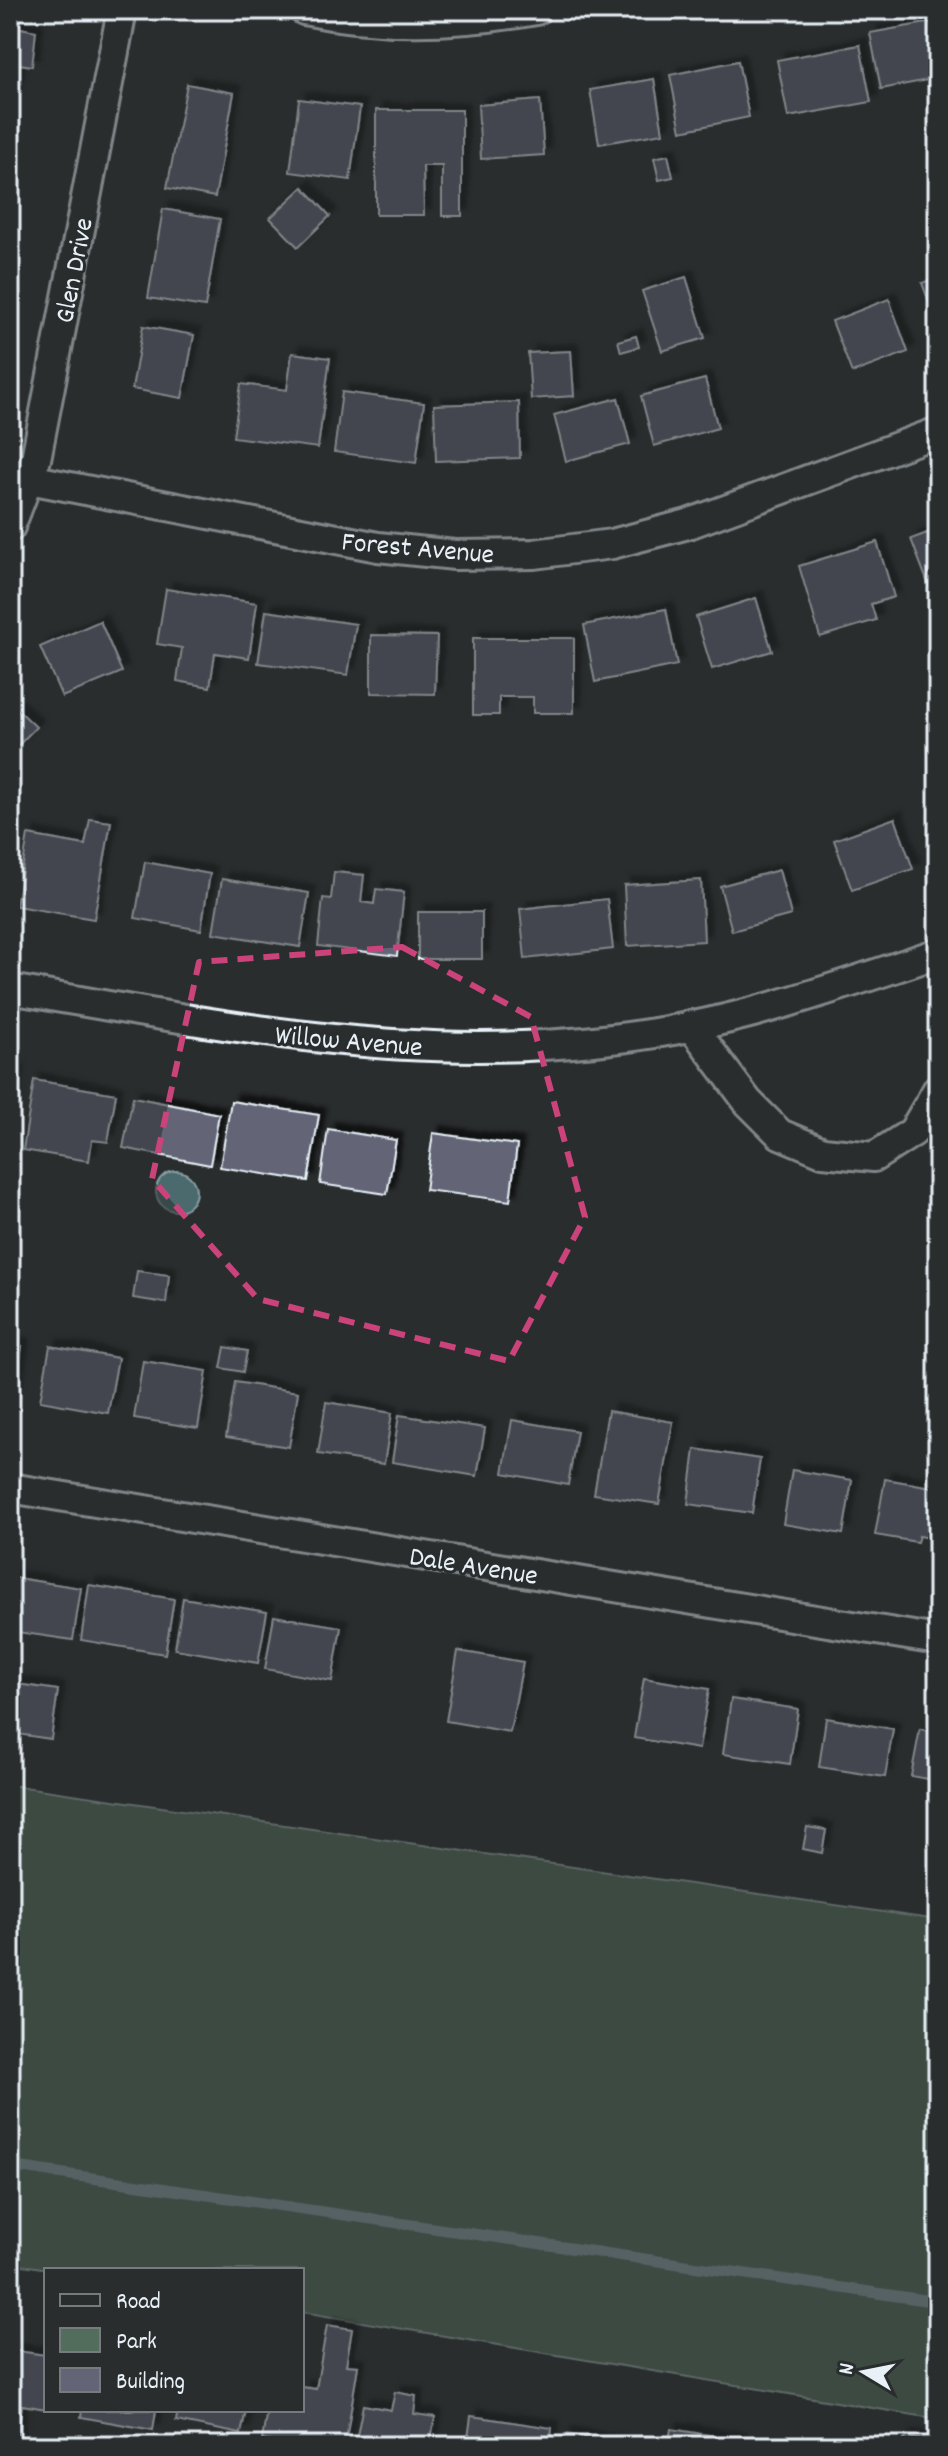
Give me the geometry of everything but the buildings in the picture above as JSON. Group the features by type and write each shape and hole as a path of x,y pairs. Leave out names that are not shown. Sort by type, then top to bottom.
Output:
{"street":[{"name":"Glen Drive","path":"10,527 36,459 122,10"},
{"path":"304,10 409,22 483,20 536,10"},
{"name":"Forest Avenue","path":"29,479 378,547 455,555 534,554 612,544 688,524 938,432"},
{"name":"Willow Avenue","path":"10,989 335,1041 425,1047 545,1045 650,1033 751,1013 938,953"},
{"path":"691,1025 748,1102 780,1134 823,1152 874,1157 913,1132 938,1089"},
{"name":"Dale Avenue","path":"10,1488 938,1640"}],"highlighted area":[{"path":"402,947 531,1017 585,1217 509,1361 258,1299 152,1179 199,962"}],"green space":[{"path":"10,1785 938,1920 938,2419 304,2312 304,2268 44,2268 10,2263"}],"water":[{"path":"176,1171 190,1177 196,1191 190,1205 176,1211 162,1205 156,1191 162,1177"}],"waterway":[{"path":"10,2166 938,2302"}]}
